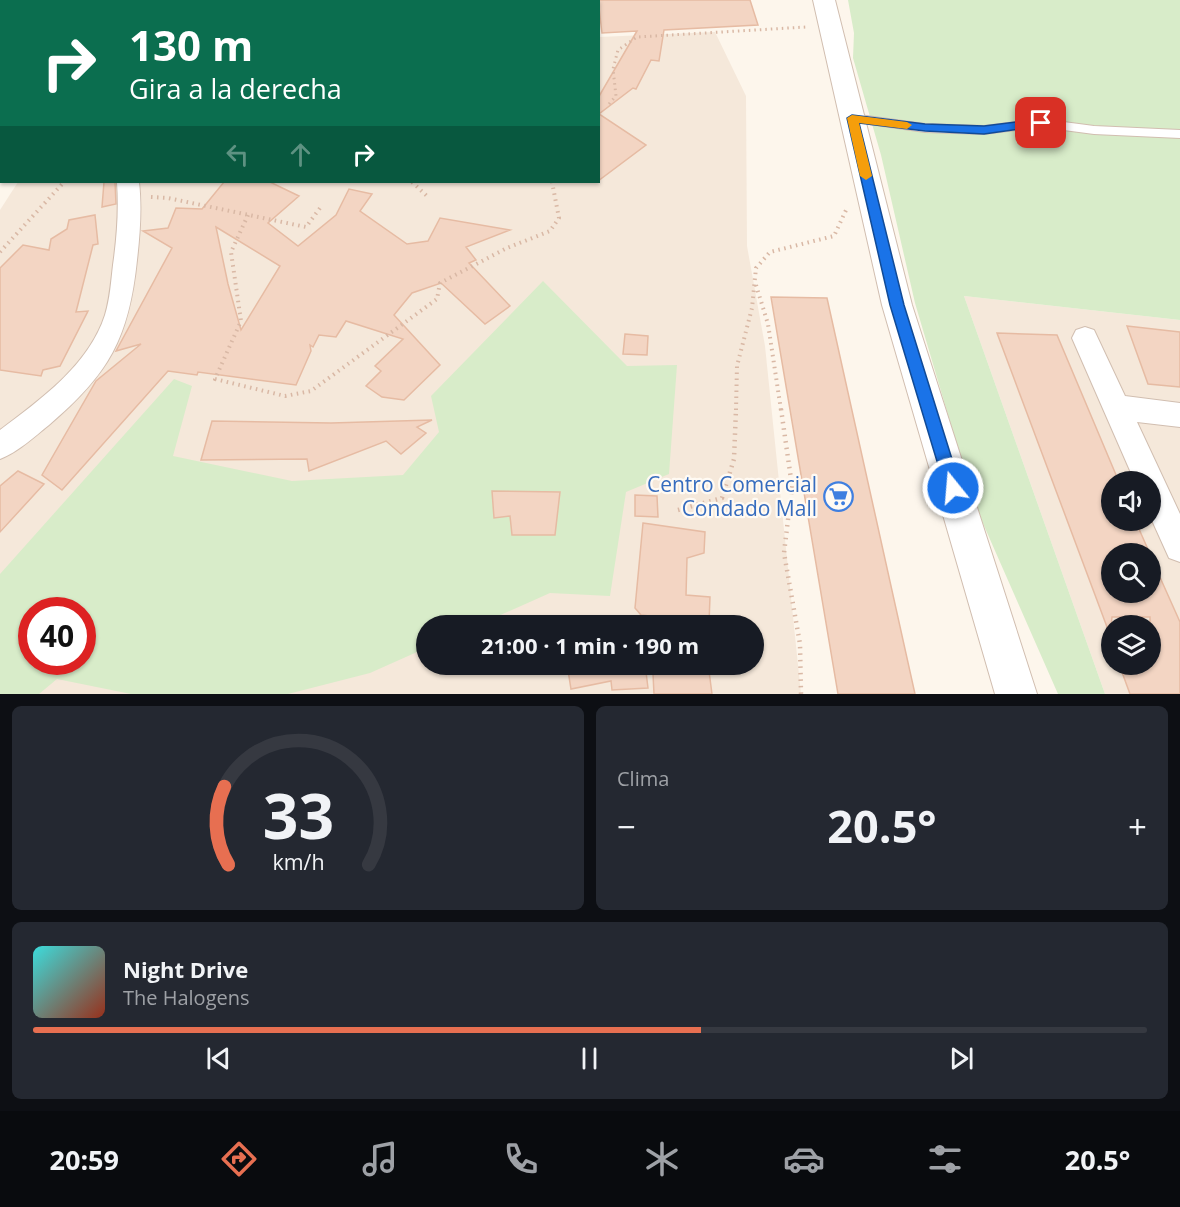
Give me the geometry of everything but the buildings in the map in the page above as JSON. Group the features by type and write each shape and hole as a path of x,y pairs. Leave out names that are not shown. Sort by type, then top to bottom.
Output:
{"street":[{"path":"818,14 852,118 897,305 1016,694"},
{"path":"0,446 48,410 80,381 103,350 117,317 130,234 129,189"},
{"path":"1085,338 1145,471"},
{"path":"1116,407 1180,415"},
{"path":"1161,506 1180,547"}],"lane":[{"path":"852,118 925,128 984,130 1041,123 1094,130 1180,134"}],"path":[{"path":"609,104 616,96 613,69 618,50 637,37 818,14"},
{"path":"0,252 63,183"},
{"path":"413,183 428,197"},
{"path":"248,215 231,252 241,321 215,379 285,396 311,391 437,299 440,283 507,248 550,231 559,218 552,183"},
{"path":"129,189 306,227 320,208"},
{"path":"678,510 722,498 734,459 737,366 752,308 756,268 770,252 834,236 848,206 870,193"},
{"path":"754,281 768,324 792,486 784,553 800,644 801,694"}],"shaded area":[{"path":"715,32 746,96 747,246 765,346 801,694 0,694 0,210 17,183 600,183 600,37"},
{"path":"964,296 1180,320 1180,694 1105,694"}],"green space":[{"path":"848,0 1180,0 1180,320 964,296 1105,694 1058,694 974,503 915,303 881,155 853,58 854,33"},
{"path":"543,281 627,366 677,365 669,474 626,492 610,596 550,593 500,615 416,615 416,652 370,673 288,694 131,694 57,679 39,694 0,694 0,574 174,379 192,386 173,456 292,481 403,475 439,432 431,396"}],"slow traffic":[{"path":"866,176 852,118 907,125"}],"place":[{"name":"Centro Comercial Condado Mall","path":"838,496"}],"route":[{"path":"953,488 897,305 852,118 925,128 984,130 1041,123"}]}
